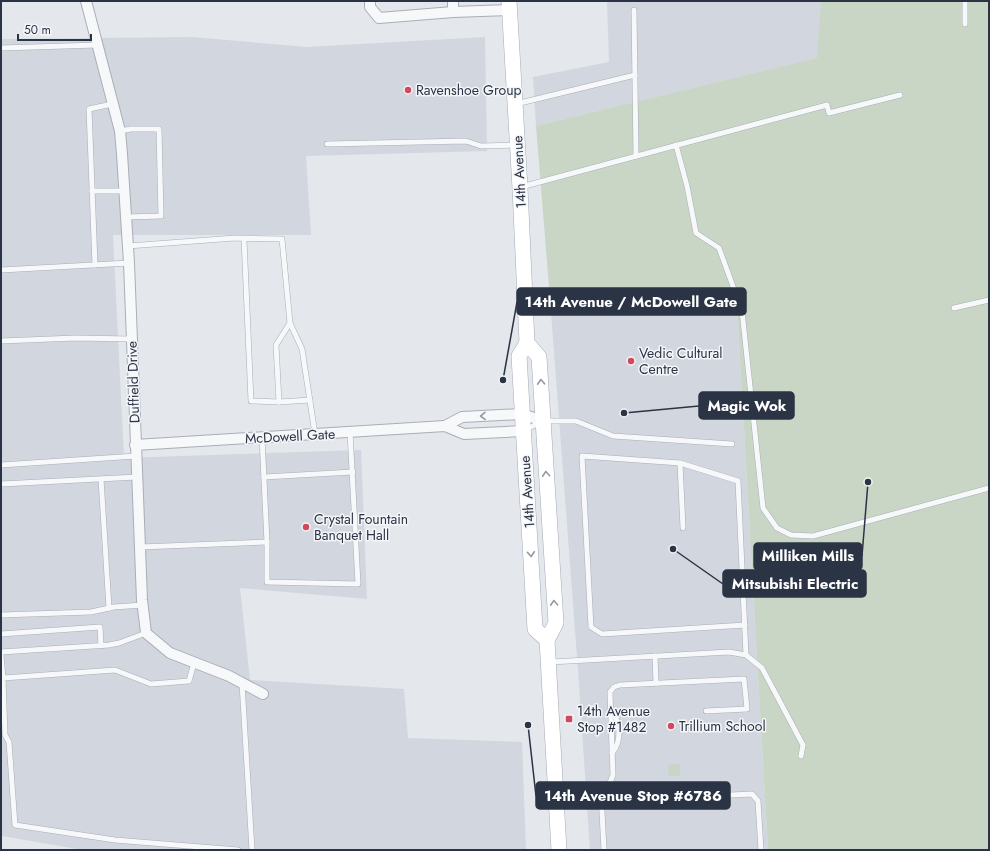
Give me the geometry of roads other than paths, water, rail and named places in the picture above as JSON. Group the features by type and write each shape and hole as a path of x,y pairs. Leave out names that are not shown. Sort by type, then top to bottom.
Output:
{"main road":[{"name":"14th Avenue","path":"509,5 528,343 540,357 556,623 547,640 560,850"},
{"name":"14th Avenue","path":"528,343 519,356 523,431 536,629 547,640"}],"street":[{"name":"Duffield Drive","path":"86,1 120,131 129,263 135,445 143,605 146,633"},
{"path":"370,1 370,7 379,18 453,12 509,5"},
{"path":"453,1 453,12"},
{"name":"McDowell Gate","path":"135,445 446,426 462,417 522,414 543,421"},
{"name":"McDowell Gate","path":"446,426 464,434 523,431"},
{"path":"146,633 170,653 242,683 263,694"}],"lane":[{"path":"965,1 965,24"},
{"path":"634,10 636,156"},
{"path":"1,48 97,45"},
{"path":"515,104 635,75"},
{"path":"520,188 827,105 829,113 900,95"},
{"path":"95,265 90,109 112,104"},
{"path":"120,131 159,128 161,216 126,217"},
{"path":"327,144 466,141 481,146 517,145"},
{"path":"676,145 687,186 696,233 719,248 742,311 763,508 777,528 791,535 813,536 989,488"},
{"path":"92,191 124,191"},
{"path":"128,246 244,239 282,239 290,323 302,349 315,434"},
{"path":"244,239 251,401 279,402 310,400"},
{"path":"1,270 129,263"},
{"path":"954,308 989,300"},
{"path":"279,402 276,346 290,323"},
{"path":"1,341 76,338 131,339"},
{"path":"523,431 543,421 576,421 613,436 732,444"},
{"path":"262,437 267,542 267,582 358,584 350,432"},
{"path":"1,465 136,456"},
{"path":"745,625 602,634 591,627 582,456 680,462 738,481 745,625 746,655"},
{"path":"680,462 683,528"},
{"path":"264,477 353,472"},
{"path":"1,484 137,477"},
{"path":"101,479 109,608"},
{"path":"140,547 267,542"},
{"path":"1,615 91,612 109,608 143,605"},
{"path":"1,634 100,627 101,646"},
{"path":"1,652 101,646 119,643 146,633"},
{"path":"548,662 729,652 746,655 762,668 803,745 801,756"},
{"path":"1,655 5,735 9,742 15,825 115,840 238,850"},
{"path":"655,656 656,683"},
{"path":"2,678 114,670 151,684 188,681 194,663"},
{"path":"608,788 613,774 610,692 614,687 620,685 744,679 747,708 706,711"},
{"path":"242,683 252,850"},
{"path":"556,796 601,793 608,788 653,786"},
{"path":"601,793 604,850"},
{"path":"602,801 752,794 758,801 761,850"}],"place":[{"name":"Ravenshoe Group","path":"408,90"},
{"name":"Vedic Cultural Centre","path":"631,361"},
{"name":"14th Avenue / McDowell Gate","path":"503,380"},
{"name":"Magic Wok","path":"624,413"},
{"name":"Milliken Mills","path":"868,482"},
{"name":"Crystal Fountain Banquet Hall","path":"306,527"},
{"name":"Mitsubishi Electric","path":"673,549"},
{"name":"14th Avenue Stop #1482","path":"569,719"},
{"name":"14th Avenue Stop #6786","path":"528,725"},
{"name":"Trillium School","path":"671,726"}]}
